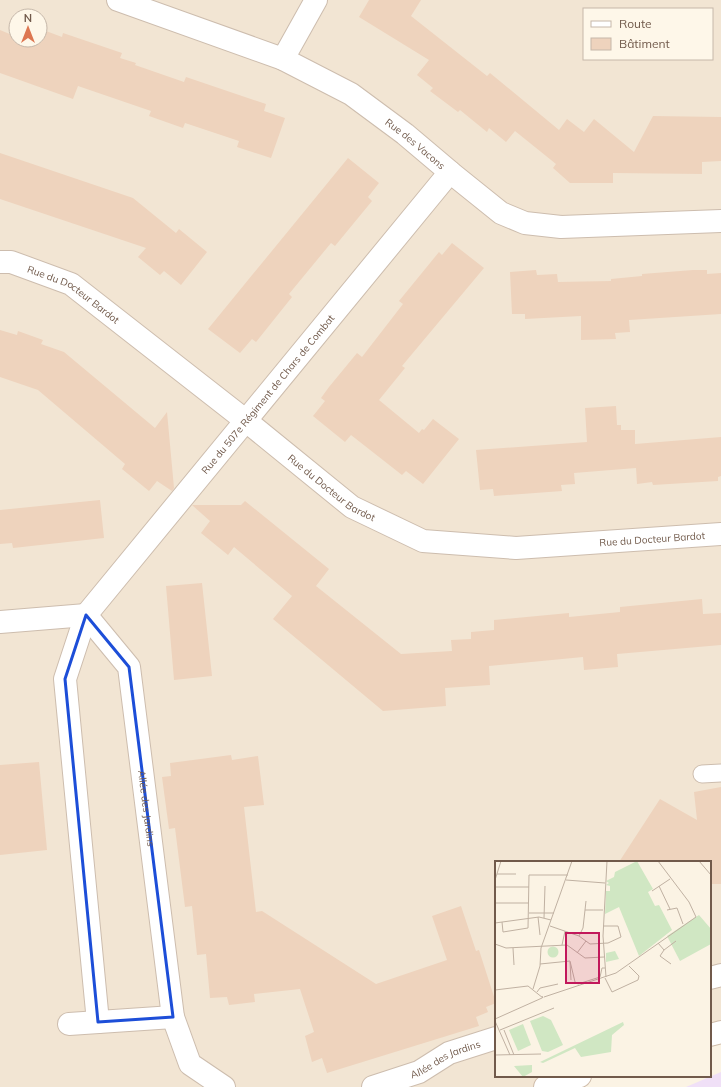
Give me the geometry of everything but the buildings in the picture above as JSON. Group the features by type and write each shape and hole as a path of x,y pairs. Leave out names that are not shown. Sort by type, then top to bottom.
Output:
{"street":[{"name":"Rue des Vacons","path":"118,0 283,59 351,94 405,134 501,213 525,223 561,227 721,221"},
{"path":"283,59 316,0"},
{"name":"Rue du 507e Régiment de Chars de Combat","path":"86,615 450,172"},
{"name":"Rue du Docteur Bardot","path":"0,262 11,262 71,284 245,420 352,507 423,541 516,548 721,534"},
{"path":"0,622 86,615 65,679 98,1022"},
{"name":"Allée des Jardins","path":"86,615 128,667 173,1016 190,1064 224,1087"},
{"path":"711,978 721,975"},
{"path":"69,1024 173,1016"},
{"path":"711,1035 721,1032"},
{"name":"Allée des Jardins","path":"373,1087 419,1072 449,1053 495,1038"},
{"path":"545,1087 577,1077"}],"lane":[{"path":"702,774 721,772"}],"highlighted area":[{"path":"86,615 129,667 173,1017 98,1022 65,679"}],"shaded area":[{"path":"0,0 721,0 721,1032 711,1035 711,861 495,861 495,1077 577,1077 545,1087 0,1087"},
{"path":"721,1072 721,1087 686,1087 711,1077"}]}
